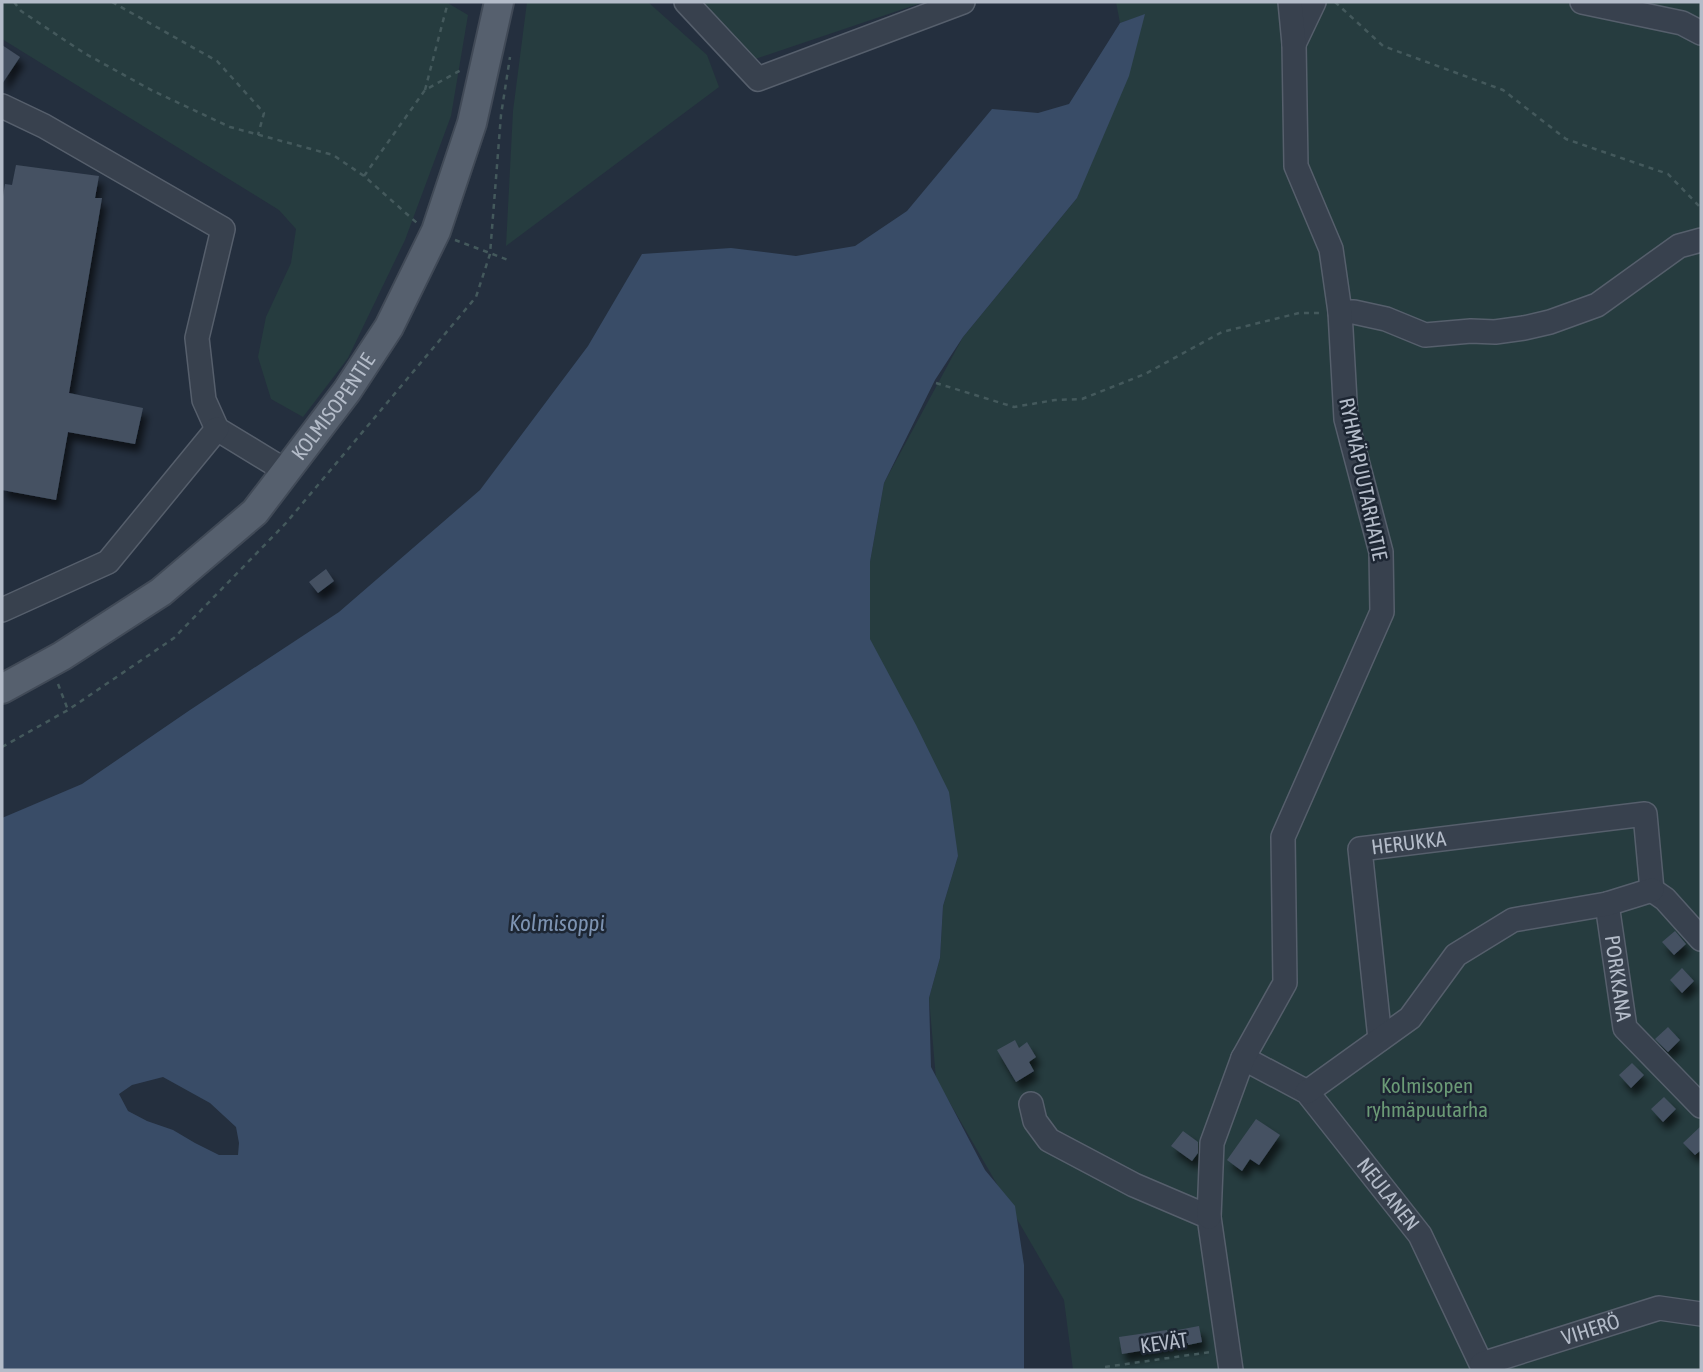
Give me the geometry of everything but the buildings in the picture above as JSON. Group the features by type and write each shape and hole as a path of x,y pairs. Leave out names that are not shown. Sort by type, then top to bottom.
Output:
{"main road":[{"name":"KOLMISOPENTIE","path":"4,682 62,656 161,592 255,512 347,391 389,327 436,231 472,123 499,54 499,2"}],"street":[{"path":"686,2 758,79 963,2"},
{"name":"RYHMÄPUUTARHATIE","path":"1230,1360 1209,1217 1212,1143 1243,1058 1285,983 1283,837 1382,612 1381,552 1346,419 1340,312 1331,249 1296,166 1294,44 1290,2"},
{"path":"1294,44 1314,2"},
{"path":"1582,2 1682,23 1701,33"},
{"path":"2,106 44,126 223,229 197,338 204,400 217,429 286,471"},
{"path":"1340,312 1354,312 1386,319 1425,335 1524,328 1550,322 1597,304 1679,246 1701,240"},
{"path":"2,610 108,562 217,429"},
{"name":"HERUKKA","path":"1380,1039 1360,849 1645,814 1652,890"},
{"path":"1307,1092 1410,1018 1456,955 1513,920 1607,904 1652,890 1665,899 1701,939"},
{"name":"PORKKANA","path":"1607,904 1625,1028 1701,1106"},
{"name":"NEULANEN","path":"1243,1058 1307,1092 1420,1235 1483,1367"},
{"path":"1031,1104 1035,1121 1049,1140 1134,1185 1209,1217"},
{"name":"VIHERÖ","path":"1483,1367 1659,1308 1701,1314"}],"path":[{"path":"14,2 21,11 85,53 153,91 230,127 333,155 364,176 418,224"},
{"path":"112,2 217,61 264,113 258,135"},
{"path":"364,176 425,90 448,2"},
{"path":"1335,2 1383,46 1503,90 1566,139 1668,174 1701,208"},
{"path":"425,90 499,54 501,115 490,254 476,298"},
{"path":"451,238 511,261"},
{"path":"936,383 1014,407 1055,400 1082,399 1146,374 1222,332 1299,313 1340,312"},
{"path":"55,679 68,710"},
{"name":"KEVÄT","path":"1105,1367 1230,1360"}],"green space":[{"path":"2,2 446,2 468,15 451,116 405,240 348,358 303,417 271,399 258,357 266,317 291,263 296,229 279,210 2,39"},
{"path":"527,2 648,2 707,55 719,87 506,246 513,111"},
{"path":"701,2 924,2 755,59"},
{"name":"Kolmisopen ryhmäpuutarha","path":"1116,2 1701,2 1701,1370 1073,1370 1064,1300 936,1079 929,998 940,958 943,906 958,856 870,639 870,562 884,483 963,337 1077,198 1144,15 1120,23"}],"water":[{"name":"Kolmisoppi","path":"1145,14 1129,76 1077,198 963,337 935,380 884,483 870,562 870,639 949,792 958,856 943,906 940,958 929,998 931,1067 985,1170 1015,1206 1024,1265 1024,1370 2,1370 2,818 82,784 339,612 480,490 588,346 642,254 731,248 796,256 855,246 907,211 992,109 1038,113 1069,104 1120,23","holes":["163,1077 210,1103 236,1127 238,1155 219,1155 173,1130 147,1121 128,1111 119,1094 132,1085"]}]}
